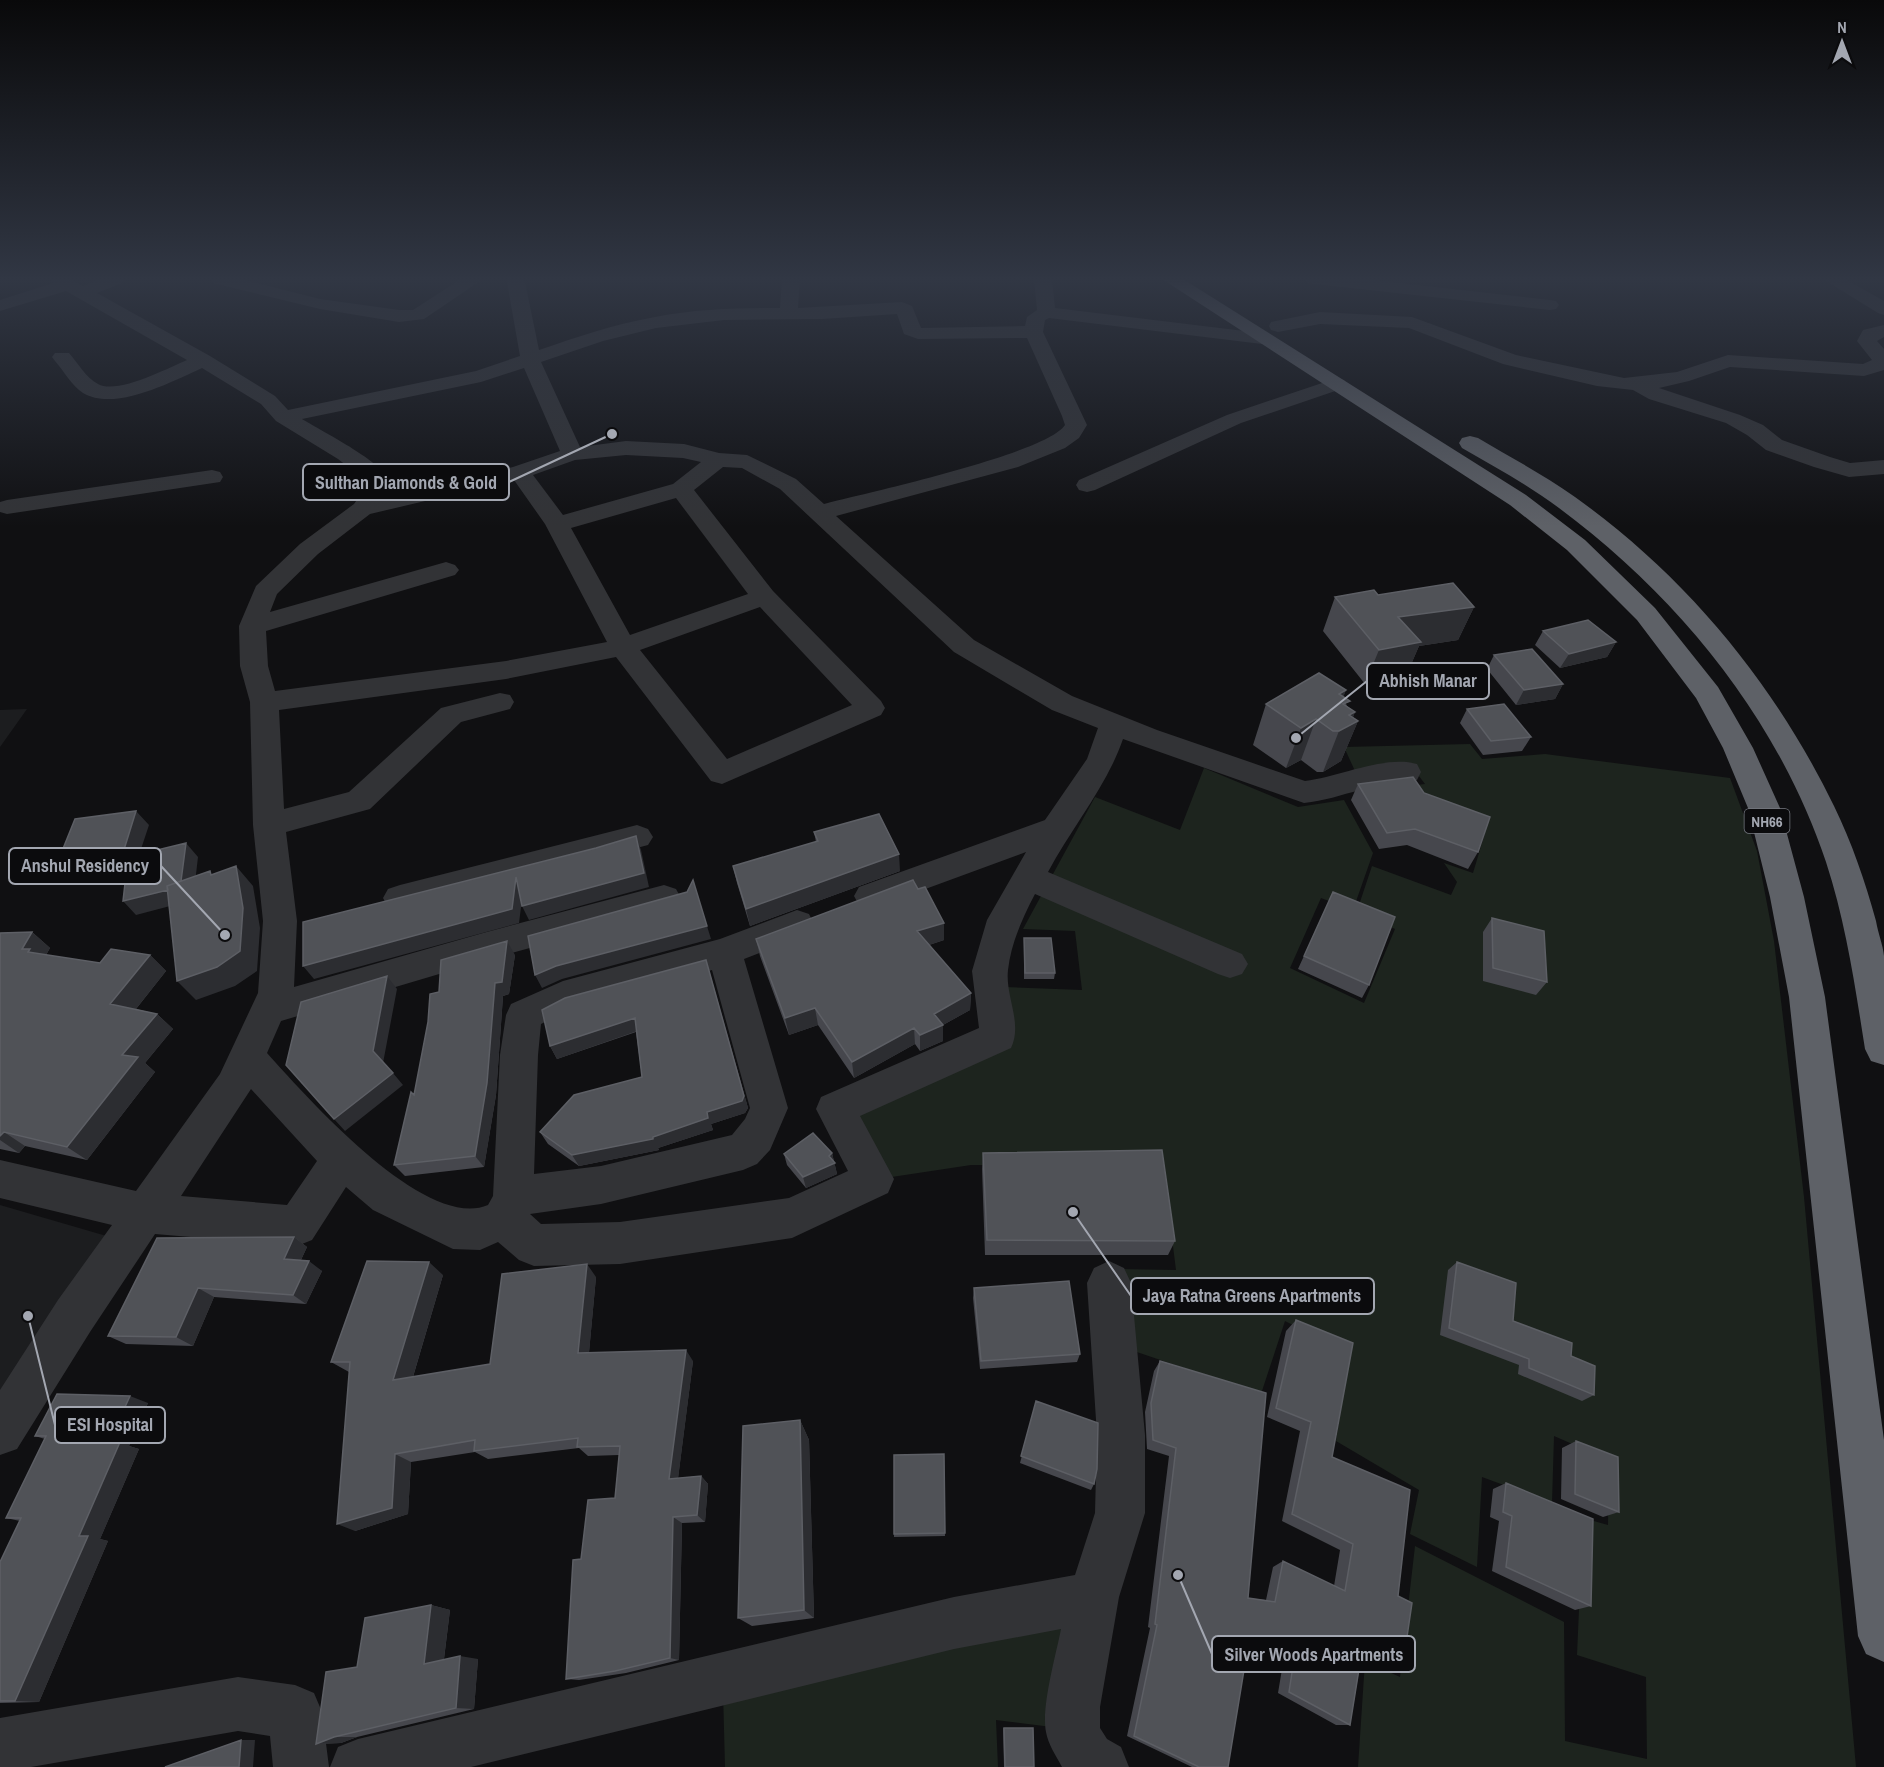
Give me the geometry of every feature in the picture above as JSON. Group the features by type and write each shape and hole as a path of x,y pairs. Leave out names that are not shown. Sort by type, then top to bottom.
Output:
{"highway":[{"name":"NH66","path":"1308,361 1337,384 1518,500 1576,545 1646,614 1708,693 1738,748 1760,798 1787,897 1807,997 1884,1636"},
{"name":"NH66","path":"1321,361 1566,502 1617,542 1672,593 1710,633 1755,691 1793,754 1827,824 1845,872 1871,974 1884,1049"}],"street":[{"path":"66,361 91,390 103,393 137,388 200,361"},
{"path":"0,1432 74,1316 233,1086 276,993 279,928 269,825 264,702 254,666 252,626 265,591 309,549 362,509 373,495 372,475 346,454 283,417 268,400 205,361"},
{"path":"283,417 481,376 529,361"},
{"path":"531,361 572,454"},
{"path":"819,513 1010,462 1057,443 1071,433 1076,425 1048,361"},
{"path":"1516,361 1597,380 1637,383 1682,377 1727,361"},
{"path":"1735,361 1864,370 1883,362"},
{"path":"1637,383 1656,394 1732,419 1755,430 1774,445 1822,462 1849,470 1884,467"},
{"path":"1087,485 1234,419 1337,384"},
{"path":"362,509 520,472 572,454 626,448 684,451 718,460 747,462 788,484 964,646 1062,703 1304,792 1328,789 1359,779 1406,772"},
{"path":"557,524 681,489 718,460"},
{"path":"520,472 557,524 623,647 722,773 871,708 764,597 681,489"},
{"path":"9,508 212,477"},
{"path":"252,626 446,570"},
{"path":"264,702 506,670 623,647 764,597"},
{"path":"269,825 359,801 451,715 500,702"},
{"path":"1056,828 725,952 563,996 524,1015 508,1208 534,1245 620,1243 792,1218 874,1179 835,1109 998,1037 990,971 1004,920 1056,828 1101,761 1114,724"},
{"path":"372,905 637,837"},
{"path":"1028,877 1230,964"},
{"path":"267,1010 483,947 678,894"},
{"path":"279,928 314,920"},
{"path":"246,1057 320,1139 387,1196 453,1228 480,1229 508,1208 743,1151 753,1142 764,1125 769,1108 725,952"},
{"path":"0,1179 146,1214 297,1226 342,1158"},
{"path":"1101,1767 1087,1759 1073,1732 1074,1707 1093,1597 1120,1513 1121,1435 1109,1283"},
{"path":"358,1767 954,1623 1093,1597"},
{"path":"0,1745 238,1704 295,1712 301,1767"}],"shaded area":[{"path":"27,709 0,747 0,710"},
{"path":"1470,744 1482,759 1545,754 1730,778 1757,851 1774,941 1804,1197 1856,1767 1358,1767 1365,1661 1400,1677 1415,1546 1564,1622 1565,1741 1647,1759 1646,1677 1577,1655 1583,1518 1608,1525 1609,1460 1554,1436 1552,1503 1482,1477 1477,1567 1410,1534 1419,1490 1336,1441 1349,1353 1285,1321 1261,1394 1125,1348 1118,1269 1176,1270 1163,1166 971,1165 885,1178 847,1112 1008,1042 1005,987 1082,990 1075,931 1023,929 1095,797 1180,830 1204,768 1298,807 1344,800 1373,853 1353,910 1321,898 1290,968 1364,1003 1395,929 1357,911 1372,866 1451,895 1457,882 1444,863 1473,873 1485,833 1426,811 1409,786 1425,784 1412,767 1355,771 1344,747"},
{"path":"0,1205 110,1237 0,1395"},
{"path":"1072,1617 1060,1728 996,1720 998,1767 725,1767 723,1691"}],"building":[{"path":"1453,583 1474,607 1398,617 1421,642 1379,650 1335,597 1374,590 1378,595"},
{"path":"1588,620 1616,642 1569,654 1543,631"},
{"path":"1532,649 1563,684 1524,690 1494,655"},
{"path":"1319,673 1346,690 1339,694 1350,701 1343,704 1355,712 1349,715 1358,721 1339,731 1333,731 1316,719 1301,728 1266,704"},
{"path":"1504,704 1531,737 1491,741 1467,709"},
{"path":"1413,777 1424,793 1490,817 1478,852 1415,829 1387,833 1358,784"},
{"path":"136,811 122,856 56,866 75,819"},
{"path":"879,814 899,854 746,909 733,866 818,841 814,832"},
{"path":"636,836 644,873 522,906 516,877 512,909 303,966 303,922"},
{"path":"186,843 181,881 167,886 168,890 123,901 128,857"},
{"path":"236,866 243,908 240,951 217,967 177,981 167,886 210,871 211,875"},
{"path":"693,880 707,926 556,966 535,975 528,936 687,892"},
{"path":"913,880 918,889 925,887 944,923 917,931 971,993 934,1014 943,1025 920,1035 914,1028 852,1062 815,1008 785,1018 756,939"},
{"path":"1333,892 1395,917 1369,985 1304,956"},
{"path":"1492,918 1544,931 1547,982 1493,968"},
{"path":"32,932 22,949 30,949 28,952 100,963 111,949 150,955 110,1004 157,1014 122,1055 138,1057 67,1147 4,1132 0,1136 0,933"},
{"path":"1024,938 1051,938 1055,973 1025,973"},
{"path":"507,941 502,982 495,983 487,1083 475,1156 394,1165 411,1092 414,1095 428,1022 430,994 439,992 441,960"},
{"path":"706,960 744,1096 742,1101 707,1112 708,1118 653,1137 653,1139 572,1155 540,1132 574,1095 642,1077 635,1018 550,1046 542,1010 565,998"},
{"path":"387,976 373,1051 393,1073 334,1119 286,1065 301,1002"},
{"path":"813,1133 832,1153 829,1156 835,1163 803,1177 784,1154"},
{"path":"1162,1150 1175,1241 987,1240 983,1153"},
{"path":"294,1237 284,1259 309,1261 293,1295 198,1288 176,1337 108,1336 157,1238"},
{"path":"367,1261 429,1262 393,1380 490,1364 502,1274 587,1264 578,1353 686,1350 669,1479 701,1476 697,1515 673,1517 670,1658 615,1671 566,1679 573,1560 581,1559 588,1500 615,1498 620,1446 577,1447 578,1438 474,1451 475,1440 395,1454 392,1508 337,1524 350,1362 331,1362"},
{"path":"1457,1262 1516,1283 1513,1321 1572,1343 1571,1356 1595,1366 1594,1395 1529,1368 1529,1359 1449,1328"},
{"path":"1069,1281 1080,1354 981,1361 974,1288"},
{"path":"1296,1320 1353,1343 1332,1457 1410,1490 1398,1596 1412,1603 1404,1657 1364,1638 1350,1725 1289,1692 1293,1666 1247,1652 1228,1767 1199,1767 1134,1736 1157,1625 1155,1624 1176,1448 1153,1440 1151,1403 1160,1361 1266,1393 1248,1598 1275,1602 1283,1561 1345,1591 1353,1544 1292,1514 1311,1422 1276,1408"},
{"path":"57,1394 130,1396 109,1442 120,1442 79,1536 88,1536 15,1701 0,1701 0,1562 21,1518 6,1518 46,1436 35,1436"},
{"path":"1036,1401 1098,1423 1097,1469 1094,1484 1021,1456"},
{"path":"800,1420 804,1610 738,1618 743,1426"},
{"path":"1576,1441 1618,1457 1619,1512 1575,1494"},
{"path":"944,1454 945,1533 894,1534 894,1455"},
{"path":"1506,1483 1593,1519 1591,1606 1506,1567 1512,1516 1503,1512"},
{"path":"431,1605 424,1664 460,1656 456,1708 334,1737 316,1744 326,1672 357,1667 365,1618"},
{"path":"1004,1728 1033,1728 1034,1767 1005,1767"},
{"path":"241,1740 239,1767 165,1767"}],"place":[{"name":"Sulthan Diamonds & Gold","path":"612,434"},
{"name":"Abhish Manar","path":"1296,738"},
{"name":"Anshul Residency","path":"225,935"},
{"name":"Jaya Ratna Greens Apartments","path":"1073,1212"},
{"name":"ESI Hospital","path":"28,1316"},
{"name":"Silver Woods Apartments","path":"1178,1575"}]}
